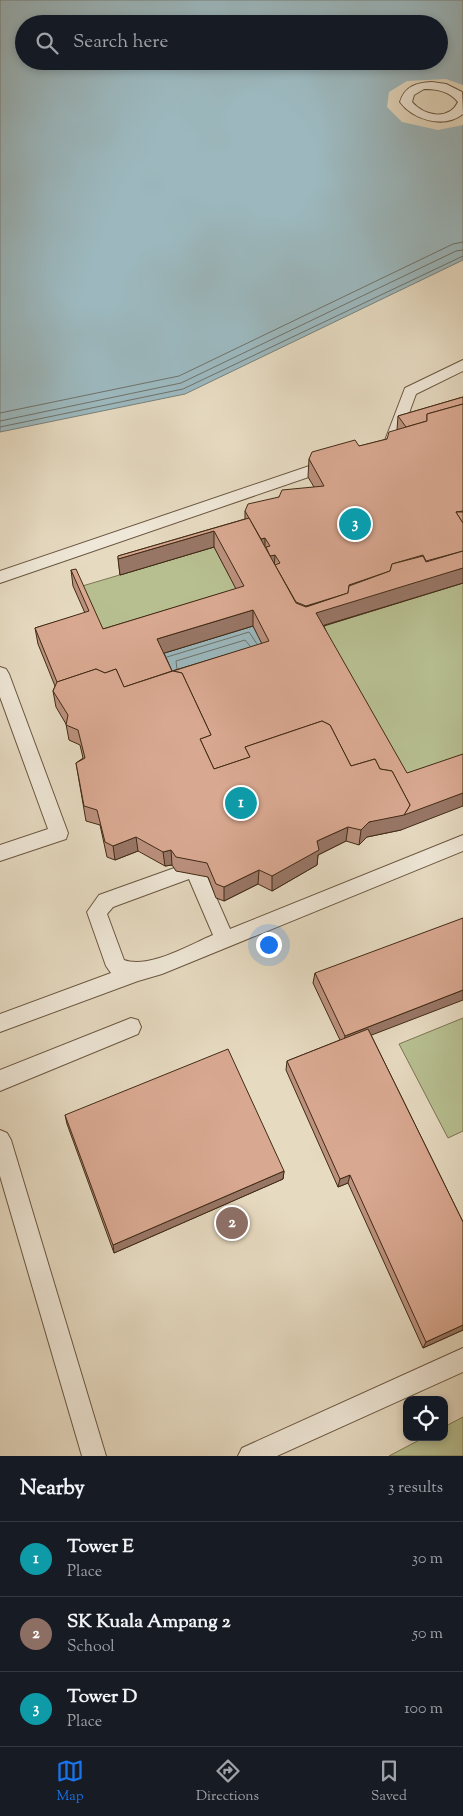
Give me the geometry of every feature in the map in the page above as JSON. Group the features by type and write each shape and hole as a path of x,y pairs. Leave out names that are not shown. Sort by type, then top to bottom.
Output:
{"lane":[{"path":"391,444 410,391 463,364"},
{"path":"374,449 409,437"},
{"path":"0,577 348,458"},
{"path":"276,483 288,499"},
{"path":"0,674 59,833 0,853"},
{"path":"0,1022 138,972 155,968 463,843"},
{"path":"138,972 116,966 97,912 106,901 194,869 225,940"},
{"path":"0,1081 130,1026"},
{"path":"0,1140 94,1456"},
{"path":"250,1456 463,1360"}],"green space":[{"path":"214,547 244,603 105,645 79,587"},
{"path":"463,583 463,768 404,788 315,628"},
{"path":"463,1018 463,1131 448,1138 399,1044"},
{"path":"463,1417 463,1456 389,1456 417,1441 448,1441 448,1425"}],"water":[{"path":"0,0 463,0 463,260 185,394 0,432"},
{"path":"253,626 269,657 173,687 158,655"}],"pier":[{"path":"446,79 463,85 463,125 438,130 402,122 387,107 389,92 407,81"}],"building":[{"path":"463,397 463,404 427,414 427,421 406,427 398,416"},
{"path":"463,404 463,511 456,512 463,523 463,551 426,561 423,555 392,564 390,571 349,585 348,593 306,606 296,602 275,565 280,563 275,555 270,556 266,547 270,546 265,538 261,539 245,511 248,504 279,497 282,490 324,486 309,459 312,452 355,440 359,446 387,439 389,432 427,421 427,414"},
{"path":"456,512 463,512 463,523"},
{"path":"249,518 296,603 306,607 348,593 349,586 390,571 392,564 423,556 426,562 463,551 463,568 316,613 407,773 463,754 463,793 404,815 410,805 392,771 380,769 375,759 351,766 330,725 322,721 245,747 250,757 214,769 200,739 211,735 182,673 173,671 269,641 253,610 157,639 172,671 124,687 116,669 105,673 96,669 57,682 35,628 89,611 71,570 76,569 103,629 244,586 214,531 118,559 118,556"},
{"path":"96,669 105,673 116,669 124,687 173,671 182,673 211,735 200,739 214,769 250,757 245,747 322,721 330,725 351,766 375,759 380,769 392,771 410,805 404,815 369,822 361,830 348,827 317,841 319,850 272,876 259,870 224,887 216,884 207,863 176,857 171,850 163,852 136,837 113,846 105,842 97,810 84,806 76,763 85,758 78,730 66,725 68,715 53,691 57,682"},
{"path":"463,918 463,990 345,1036 315,973"},
{"path":"368,1029 463,1222 463,1325 426,1342 350,1175 340,1179 287,1061"},
{"path":"228,1049 284,1171 113,1245 65,1115"}],"place":[{"name":"Tower D","path":"355,524"},
{"name":"Tower E","path":"241,803"},
{"name":"SK Kuala Ampang 2","path":"232,1223"}]}
